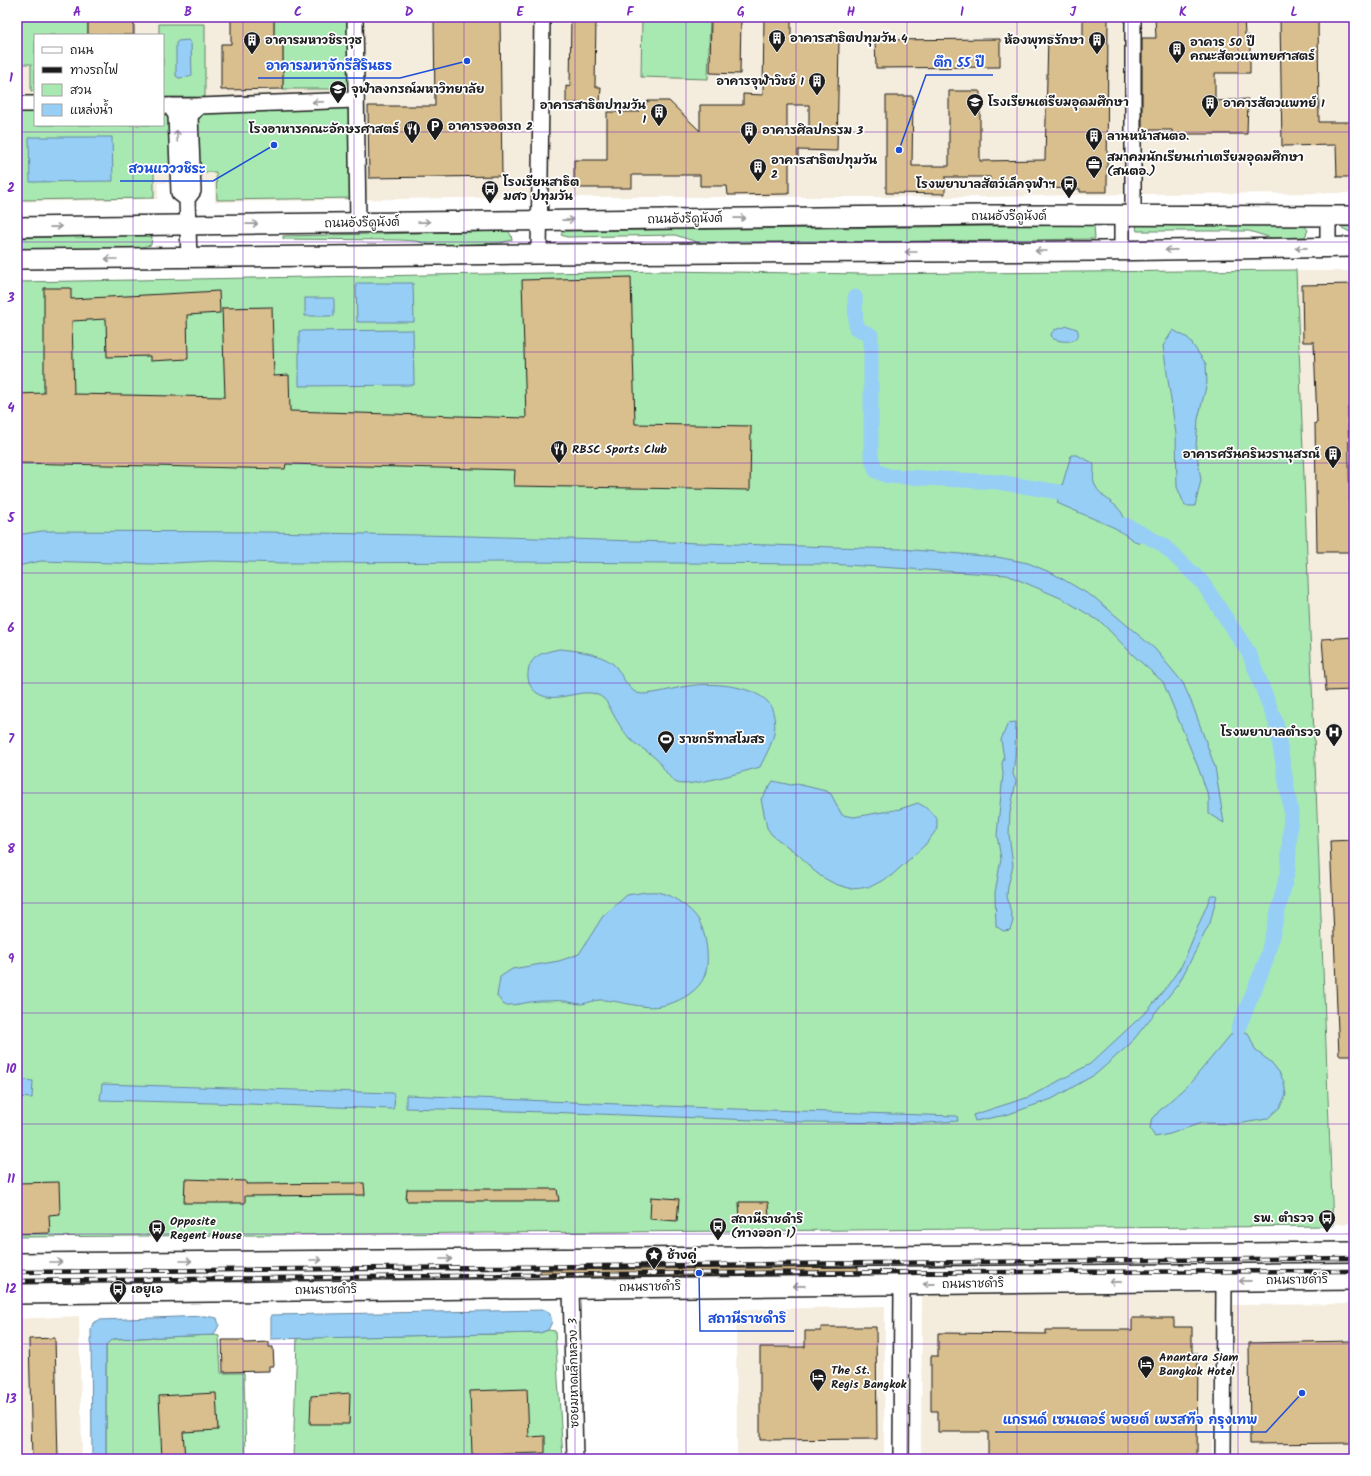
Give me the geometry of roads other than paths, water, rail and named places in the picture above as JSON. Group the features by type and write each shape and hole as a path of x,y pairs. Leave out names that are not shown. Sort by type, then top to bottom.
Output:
{"main road":[{"name":"ถนนอังรีดูนังต์","path":"17,227 967,216 1354,216"},
{"path":"17,259 1354,247"},
{"path":"17,1263 1354,1252"},
{"path":"1223,1253 1224,1281"},
{"path":"901,1255 902,1284"},
{"path":"258,1261 258,1291"},
{"name":"ถนนราชดำริ","path":"17,1294 1354,1280"}],"street":[{"path":"355,17 358,223"},
{"path":"539,254 538,221 540,198 542,17"},
{"path":"1122,250 1127,216 1133,17"},
{"path":"166,106 356,100"},
{"path":"17,104 34,104"},
{"path":"166,106 176,115 179,193 187,199"},
{"path":"189,258 187,199 193,191 190,116 199,106"},
{"path":"1328,216 1328,247"},
{"path":"1223,1459 1224,1281"},
{"path":"901,1459 902,1284"},
{"name":"ซอยมหาดเล็กหลวง 3","path":"572,1288 575,1459"}],"water":[{"path":"188,40 191,43 192,75 189,77 179,78 176,76 176,43 178,41"},
{"path":"29,137 112,137 113,181 30,182"},
{"path":"356,283 413,283 414,322 357,322"},
{"path":"305,298 334,298 334,316 305,316"},
{"path":"1068,326 1077,329 1078,334 1074,340 1060,341 1052,338 1051,334 1054,330"},
{"path":"413,330 414,385 299,386 299,331"},
{"path":"1173,330 1188,338 1206,364 1207,383 1198,419 1196,448 1201,480 1195,506 1185,506 1177,487 1176,434 1163,346"},
{"path":"1071,455 1077,455 1093,463 1093,477 1098,490 1119,509 1125,522 1145,533 1139,544 1115,528 1057,503"},
{"path":"42,531 266,532 469,536 901,549 997,557 1028,563 1054,574 1095,598 1155,649 1183,683 1215,767 1224,823 1209,814 1209,798 1198,767 1163,682 1133,655 1102,623 1063,599 1007,575 830,564 514,562 283,563 213,561 152,564 41,561 17,566 17,535"},
{"path":"559,649 573,650 605,659 616,667 628,685 637,693 648,694 708,684 741,688 760,696 767,701 771,707 775,725 772,742 760,767 704,781 683,784 677,783 670,778 658,761 629,738 604,699 597,694 580,693 563,697 545,697 533,690 530,685 528,675 528,670 532,661 541,654"},
{"path":"1016,722 1013,774 1016,781 1010,813 1009,834 1013,866 1007,896 1013,921 1010,930 1003,931 996,926 995,893 1001,859 997,835 1003,774 1002,763 1004,758 1001,740 1008,723"},
{"path":"773,781 791,785 797,784 826,791 831,794 842,815 854,817 900,809 918,803 937,818 937,829 925,845 891,876 870,887 852,889 835,884 822,877 799,855 772,835 767,828 761,799"},
{"path":"646,892 659,892 676,899 695,915 701,925 707,947 706,971 702,982 690,994 669,1004 651,1007 609,1000 596,1000 582,1004 564,1001 536,1001 514,1005 504,1005 497,996 500,977 512,969 559,961 579,954 603,916 627,895"},
{"path":"1211,895 1217,895 1210,923 1179,983 1130,1044 1096,1074 1052,1099 1006,1115 975,1121 973,1115 1029,1097 1090,1064 1149,1009 1182,965"},
{"path":"1238,1029 1248,1033 1256,1051 1271,1062 1279,1072 1284,1082 1286,1095 1280,1107 1267,1119 1237,1124 1201,1123 1170,1134 1155,1137 1150,1129 1151,1121 1160,1110 1191,1082 1233,1032"},
{"path":"17,1079 33,1081 32,1098 17,1097"},
{"path":"102,1084 393,1093 394,1103 393,1109 100,1100"},
{"path":"406,1095 736,1109 957,1116 958,1121 927,1123 805,1122 406,1108"},
{"path":"545,1310 550,1314 552,1322 548,1330 540,1333 271,1339 271,1315"},
{"path":"205,1316 217,1318 219,1325 214,1335 112,1339 106,1345 106,1459 92,1459 91,1329 93,1323 99,1320"}],"waterway":[{"path":"855,297 856,328 871,335 871,456 876,471 888,476 998,482 1065,493 1079,500"},
{"path":"1126,525 1163,545 1202,582 1249,653 1276,723 1291,811 1288,870 1266,961 1238,1029"}],"railway":[{"path":"17,1272 1354,1258"},
{"path":"17,1281 699,1273 1354,1271"}],"place":[{"name":"อาคารสาธิตปทุมวัน 4","path":"777,53"},
{"name":"อาคารมหาวชิราวุธ","path":"252,55"},
{"name":"ห้องพุทธรักษา","path":"1097,55"},
{"name":"อาคารมหาจักรีสิรินธร","path":"467,61"},
{"name":"อาคาร 50 ปี คณะสัตวแพทยศาสตร์","path":"1177,64"},
{"name":"อาคารจุฬาวิชช์ 1","path":"817,96"},
{"name":"จุฬาลงกรณ์มหาวิทยาลัย","path":"338,104"},
{"name":"โรงเรียนเตรียมอุดมศึกษา","path":"975,117"},
{"name":"อาคารสัตวแพทย์ 1","path":"1210,118"},
{"name":"อาคารสาธิตปทุมวัน 1","path":"659,127"},
{"name":"อาคารจอดรถ 2","path":"435,141"},
{"name":"โรงอาหารคณะอักษรศาสตร์","path":"412,144"},
{"name":"สวนแวววชิระ","path":"274,145"},
{"name":"อาคารศิลปกรรม 3","path":"749,145"},
{"name":"ตึก 55 ปี","path":"899,150"},
{"name":"ลานหน้าสนตอ.","path":"1094,151"},
{"name":"สมาคมนักเรียนเก่าเตรียมอุดมศึกษา (สนตอ.)","path":"1094,179"},
{"name":"อาคารสาธิตปทุมวัน 2","path":"758,182"},
{"name":"โรงพยาบาลสัตว์เล็กจุฬาฯ","path":"1069,199"},
{"name":"โรงเรียนสาธิต มศว ปทุมวัน","path":"490,204"},
{"name":"RBSC Sports Club","path":"559,464"},
{"name":"อาคารศรีนครินวรานุสรณ์","path":"1333,469"},
{"name":"โรงพยาบาลตำรวจ","path":"1334,747"},
{"name":"ราชกรีฑาสโมสร","path":"666,754"},
{"name":"รพ. ตำรวจ","path":"1327,1233"},
{"name":"สถานีราชดำริ (ทางออก 1)","path":"718,1241"},
{"name":"Opposite Regent House","path":"157,1243"},
{"name":"ช้างคู่","path":"654,1270"},
{"name":"สถานีราชดำริ","path":"699,1273"},
{"name":"เอยูเอ","path":"118,1304"},
{"name":"Anantara Siam Bangkok Hotel","path":"1146,1379"},
{"name":"The St. Regis Bangkok","path":"818,1392"},
{"name":"แกรนด์ เซนเตอร์ พอยต์ เพรสทีจ กรุงเทพ","path":"1302,1393"}]}
